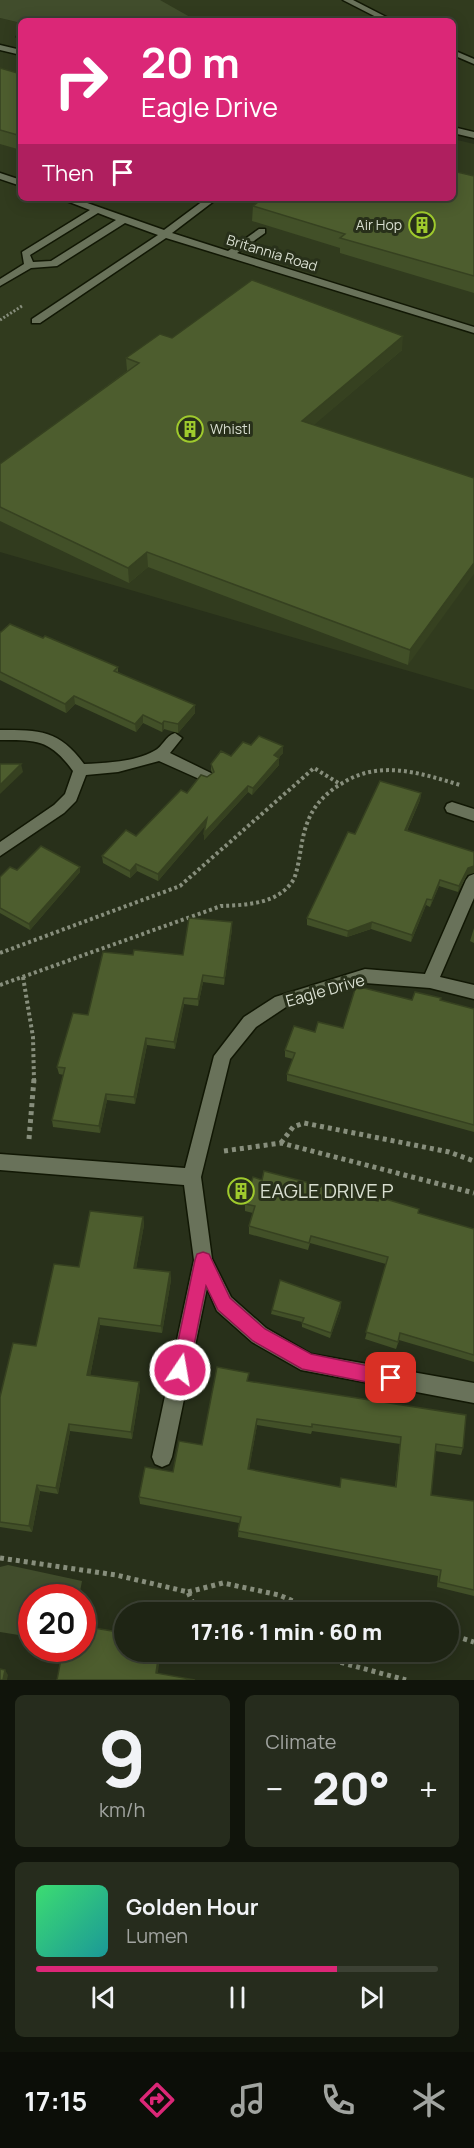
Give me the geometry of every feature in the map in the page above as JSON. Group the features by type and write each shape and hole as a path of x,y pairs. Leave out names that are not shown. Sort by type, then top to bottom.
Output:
{"street":[{"path":"347,0 384,18"},
{"path":"0,47 18,52"},
{"path":"456,53 474,62"},
{"path":"456,131 474,135"},
{"path":"0,176 18,182"},
{"name":"Britannia Road","path":"72,201 165,234 474,330"},
{"path":"36,321 165,234 209,201"},
{"path":"29,265 25,254 97,210"},
{"path":"0,283 29,265 53,264 124,219"},
{"path":"230,254 262,231"},
{"path":"0,735 46,737 56,742 69,754 80,770"},
{"path":"80,770 118,767 160,755 175,738"},
{"path":"160,755 206,777"},
{"path":"0,850 71,798 80,770"},
{"path":"452,808 474,815"},
{"path":"430,981 474,880"},
{"name":"Eagle Drive","path":"474,992 430,981 365,976 281,1002 250,1022 222,1056 192,1177 203,1260 224,1304 259,1335 308,1362 474,1394"},
{"path":"0,1162 192,1177"},
{"path":"162,1457 203,1260"}],"path":[{"path":"0,953 180,886 314,768 340,784"},
{"path":"0,985 221,906 251,904 275,896 288,888 296,876 308,820 320,800 340,784 375,770 393,770 430,776 463,786"},
{"path":"23,976 29,1001 34,1109 24,1164"},
{"path":"281,1143 293,1127 304,1123 449,1152 474,1161"},
{"path":"197,1154 281,1143 474,1193"},
{"path":"0,1558 116,1575 188,1592 223,1583 279,1595 295,1602"},
{"path":"188,1592 192,1602"},
{"path":"459,1637 474,1642"},
{"path":"339,1662 406,1680"}],"shaded area":[{"path":"0,0 160,0 192,18 18,18 18,22 0,18"},
{"path":"141,0 474,0 474,138 456,133 456,18 174,18"},
{"path":"0,18 18,22 18,201 456,201 456,140 474,144 474,690 0,552"},
{"path":"8,1565 82,1581 81,1584 18,1584 18,1635 0,1632 0,1567"}],"building":[{"path":"0,68 18,73 18,135 0,130"},
{"name":"Air Hop","path":"456,172 474,176 474,276 340,238 345,234 253,206 259,201 456,201"},
{"path":"252,280 403,336 302,421 474,478 474,563 410,650 147,552 128,568 0,507 0,464 139,363 126,358 160,334 172,338"},
{"path":"10,624 118,667 114,671 195,705 178,724 164,721 162,724 143,715 135,724 74,696 65,704 0,672 0,632"},
{"path":"259,736 283,746 274,755 279,758 253,788 248,786 204,833 207,818 158,874 136,864 130,871 102,856 126,830 136,836 181,790 187,793 201,775 207,777 214,772 211,764 221,751 231,756 243,742 251,745"},
{"path":"0,764 21,764 0,785"},
{"path":"380,781 421,793 405,830 474,852 474,866 468,868 459,886 440,880 432,900 427,899 412,935 372,922 348,931 307,918 348,832 355,834"},
{"path":"41,846 80,867 29,924 0,908 0,877 10,867 17,870"},
{"path":"189,918 232,922 224,978 203,975 198,999 184,998 174,1042 146,1038 134,1097 106,1094 99,1126 52,1120 65,1068 57,1067 73,1013 88,1015 103,952 133,955 134,950 183,955"},
{"path":"356,986 412,1000 415,992 474,1009 474,1125 287,1074 295,1053 285,1050 294,1026 315,1032 318,1022 343,1028"},
{"path":"264,1171 378,1201 379,1197 419,1209 418,1213 474,1229 474,1355 400,1333 398,1342 366,1332 388,1257 311,1236 309,1243 249,1226 255,1206 245,1204 253,1177 262,1180"},
{"path":"90,1211 143,1217 134,1268 170,1272 161,1326 99,1318 87,1375 139,1382 131,1432 69,1424 56,1488 37,1485 29,1526 0,1522 0,1397 13,1343 36,1346 54,1264 79,1267"},
{"path":"280,1280 341,1302 331,1333 302,1323 304,1318 272,1310"},
{"path":"217,1367 249,1373 247,1381 466,1415 463,1448 436,1444 431,1495 474,1501 474,1590 439,1582 441,1570 238,1531 241,1517 139,1497 145,1467 173,1472 179,1441 202,1445","holes":["257,1419 312,1427 312,1424 401,1437 396,1487 341,1478 340,1487 248,1469"]},
{"path":"96,1628 114,1631 114,1662 158,1662 156,1673 195,1680 57,1680 60,1662 96,1662"},
{"path":"0,1669 5,1670 3,1680 0,1680"}],"place":[{"name":"Air Hop","path":"422,225"},
{"name":"Whistl","path":"190,429"},
{"name":"EAGLE DRIVE P","path":"241,1191"}],"route":[{"path":"180,1370 203,1260 224,1304 259,1335 308,1362 391,1378"}]}
